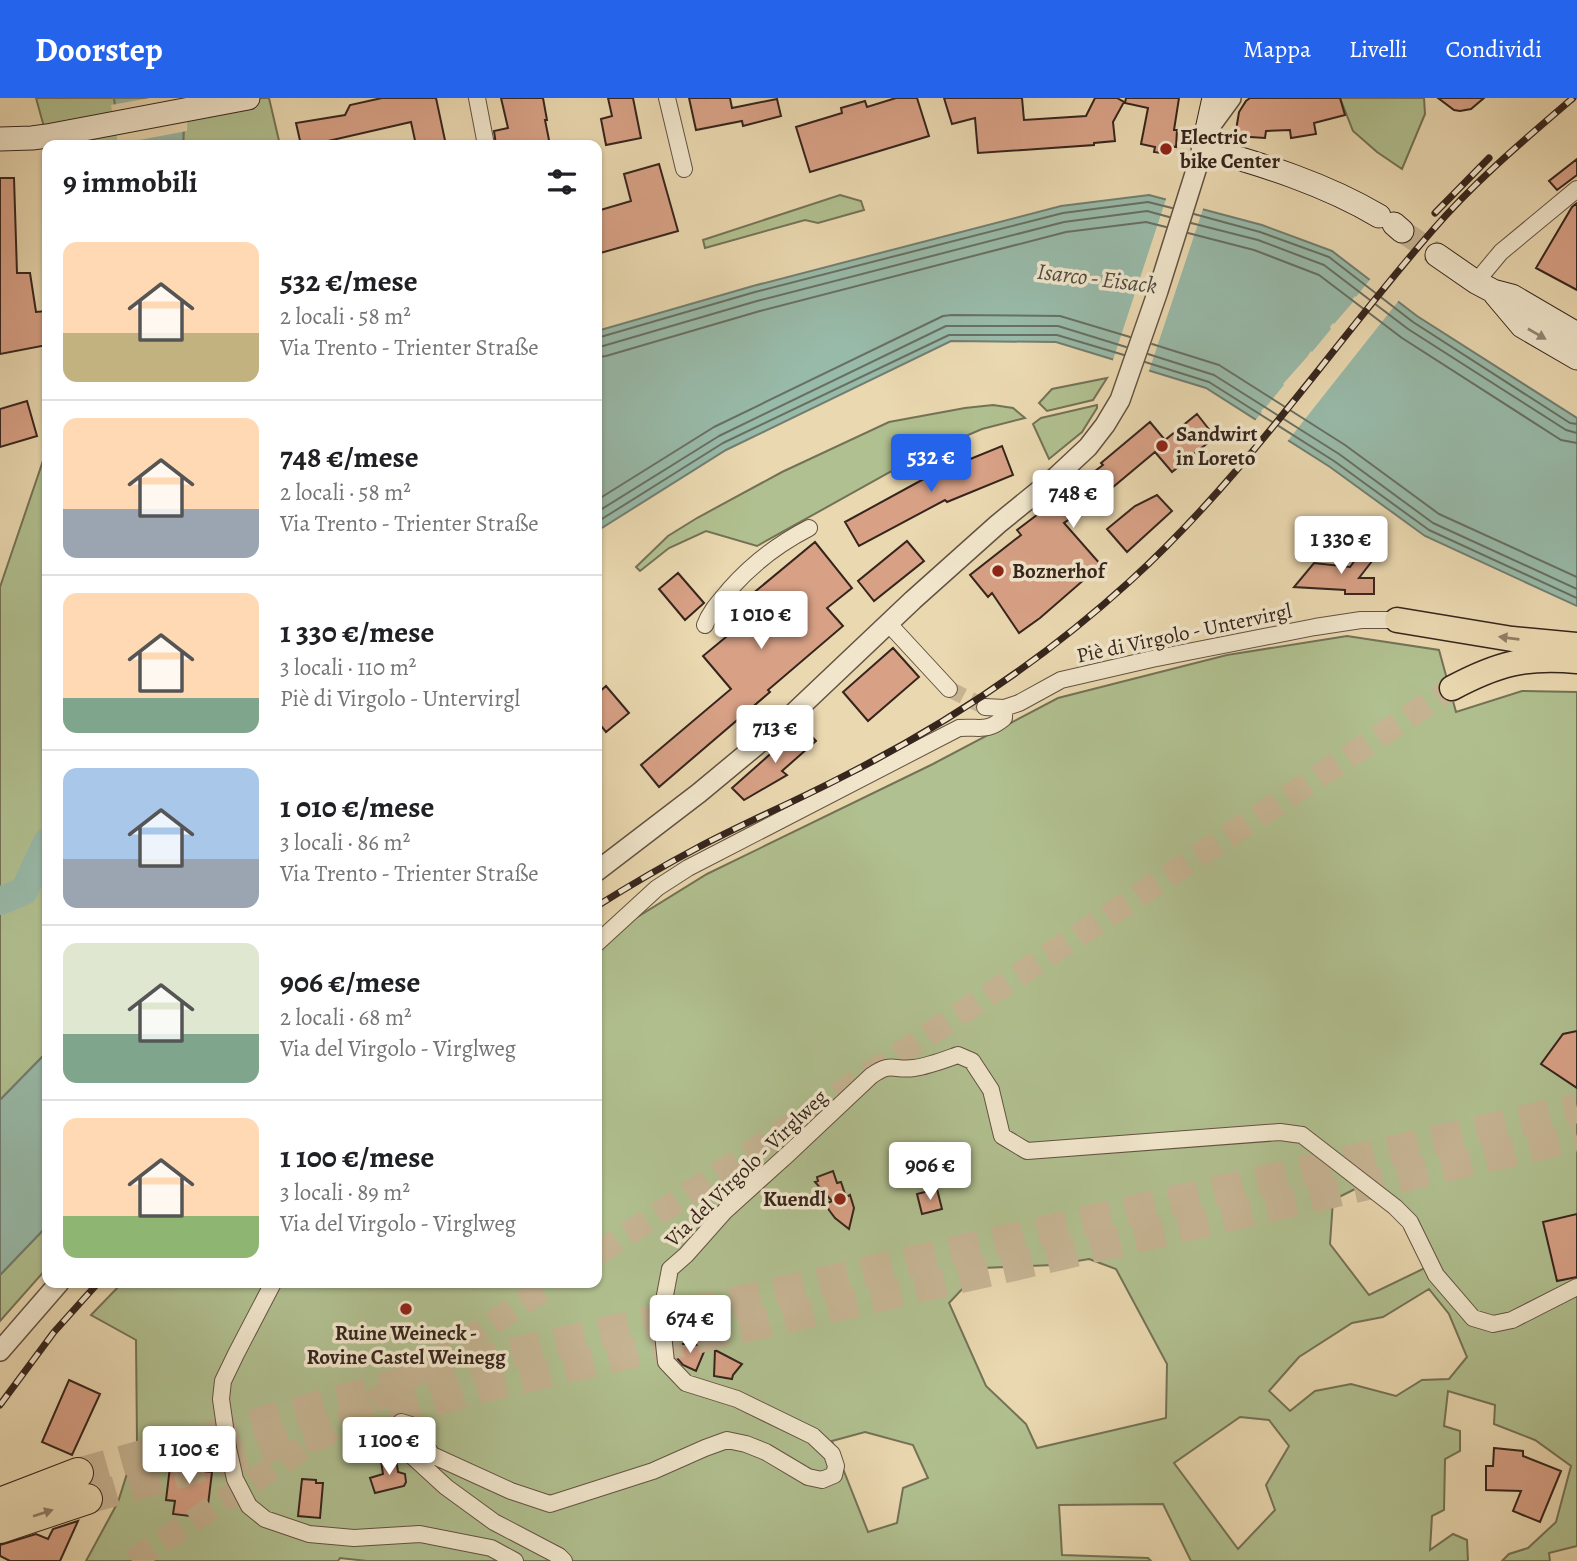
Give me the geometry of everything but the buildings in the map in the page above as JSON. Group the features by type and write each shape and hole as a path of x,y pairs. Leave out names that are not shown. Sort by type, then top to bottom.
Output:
{"highway":[{"path":"0,1503 83,1486 0,1528"}],"main road":[{"path":"0,149 39,137 248,98"},
{"path":"1214,98 1205,140 1349,198 1392,224"},
{"path":"0,128 39,137"},
{"path":"0,139 39,137"},
{"path":"1437,255 1485,287 1522,326 1577,358"},
{"path":"1485,287 1511,296 1577,334"},
{"path":"1397,620 1477,634 1577,645"},
{"path":"1452,688 1499,666 1526,660 1577,662"}],"street":[{"path":"477,98 485,140"},
{"path":"667,98 684,169"},
{"path":"602,867 699,793 781,725 888,623 1088,447 1105,425 1123,392 1189,197 1205,140 1231,98"},
{"path":"1485,287 1501,252 1577,189"},
{"path":"705,625 721,599 743,575 765,555 808,528"},
{"name":"Piè di Virgolo - Untervirgl","path":"985,707 1004,708 1019,703 1061,680 1152,659 1315,627 1361,620 1397,620"},
{"path":"888,623 948,689"},
{"path":"602,938 657,888 688,868 959,728 994,726 1004,718 1004,708"},
{"name":"Via del Virgolo - Virglweg","path":"564,1561 494,1522 446,1487 410,1454 394,1430 401,1422 411,1425 432,1455 510,1490 550,1504 653,1471 727,1440 766,1452 808,1477 822,1480 834,1475 836,1466 832,1454 813,1436 737,1399 686,1383 666,1362 662,1316 670,1269 687,1255 725,1211 883,1067 911,1069 958,1055 972,1061 991,1090 1002,1136 1027,1151 1280,1132 1302,1135 1395,1207 1409,1222 1436,1275 1473,1318 1493,1324 1512,1320 1577,1287"},
{"path":"0,1351 55,1288"},
{"path":"270,1288 223,1381 221,1399 235,1479 249,1506 265,1519 309,1534 354,1538 420,1534 491,1548 515,1561"}],"green space":[{"path":"36,98 114,98 120,140 48,140"},
{"path":"185,98 269,98 279,140 183,140"},
{"path":"1340,98 1424,98 1425,114 1402,169 1353,131"},
{"path":"840,195 861,201 864,210 818,223 805,220 705,248 703,240"},
{"path":"1107,378 1093,400 1047,411 1039,403 1052,389"},
{"path":"993,405 1013,408 1025,418 982,429 917,457 757,546 706,531 669,548 640,571 636,567 668,536 697,518 782,472 889,422"},
{"path":"1097,405 1082,432 1049,459 1033,424 1041,418"},
{"path":"42,464 42,1057 0,1100 0,587"},
{"path":"1347,636 1439,650 1456,712 1522,691 1577,692 1577,1546 1549,1553 1550,1561 1502,1561 1509,1554 1528,1548 1556,1522 1571,1466 1535,1440 1494,1424 1495,1405 1448,1391 1444,1426 1460,1431 1460,1451 1445,1459 1444,1510 1432,1516 1430,1550 1453,1534 1467,1540 1468,1561 1191,1561 1163,1504 1059,1505 1062,1555 1148,1558 1151,1561 367,1561 340,1558 338,1561 86,1561 118,1502 137,1442 136,1340 91,1315 117,1288 602,1288 602,939 707,874 933,764 1058,698 1227,655","holes":["1359,1187 1405,1224 1427,1267 1369,1295 1330,1244 1333,1200","1089,1259 1116,1269 1167,1364 1166,1418 1037,1448 1026,1424 986,1386 949,1303 982,1268 1054,1265","1429,1289 1449,1314 1467,1357 1449,1379 1422,1380 1396,1396 1351,1384 1315,1391 1290,1411 1269,1391 1299,1357 1352,1323 1383,1317","1240,1417 1269,1420 1289,1446 1266,1485 1275,1510 1238,1549 1174,1463","865,1432 913,1445 928,1478 903,1488 897,1523 868,1532 832,1441"]},
{"path":"42,1231 42,1274 0,1321 0,1275"}],"water":[{"path":"114,98 185,98 183,140 120,140"},
{"name":"Isarco - Eisack","path":"1149,195 1262,225 1332,251 1417,316 1577,418 1577,606 1425,536 1330,467 1206,388 1056,342 951,341 726,450 602,528 602,330 753,286 1061,206"},
{"path":"42,1057 42,1231 0,1275 0,1100"}],"pier":[{"path":"150,98 188,98 187,131 139,140 117,140 111,105"},
{"path":"1167,196 1204,206 1148,374 1112,363"},
{"path":"1372,277 1400,299 1286,443 1254,422"}],"waterway":[{"path":"0,901 24,891 42,853"}],"tunnel":[{"path":"1402,231 1437,255"},
{"path":"602,1251 1452,688"},
{"path":"949,689 985,707"},
{"path":"78,1473 482,1360 1577,1108"},
{"path":"87,1499 490,1386 1577,1137"},
{"path":"132,1561 545,1288"}],"railway":[{"path":"602,903 697,848 919,736 1028,664 1096,611 1171,542 1211,500 1448,213 1500,162 1573,98"},
{"path":"1435,213 1489,158"},
{"path":"0,1405 54,1332 94,1288"}],"place":[{"name":"Electric bike Center","path":"1166,149"},
{"name":"Sandwirt in Loreto","path":"1162,446"},
{"name":"Boznerhof","path":"998,571"},
{"name":"Kuendl","path":"840,1199"},
{"name":"Ruine Weineck - Rovine Castel Weinegg","path":"406,1309"}]}
